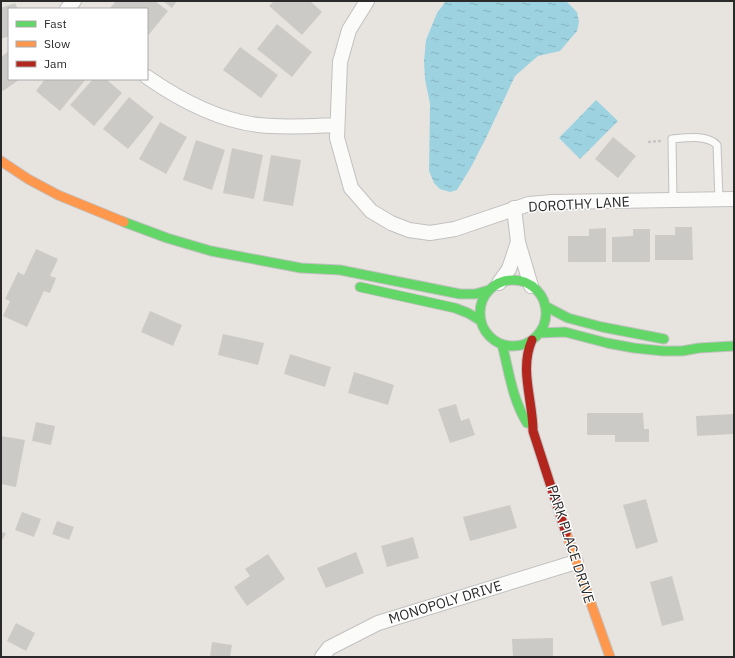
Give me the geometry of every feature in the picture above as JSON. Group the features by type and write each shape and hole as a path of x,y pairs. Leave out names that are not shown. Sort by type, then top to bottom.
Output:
{"street":[{"name":"DOROTHY LANE","path":"367,1 349,30 340,62 338,125 336,138 351,188 371,211 392,223 409,230 430,233 455,229 529,204 552,202 734,199"},
{"path":"148,78 168,92 190,104 235,121 277,127 338,125"},
{"path":"2,164 78,204 111,218 167,238 230,256 301,268 340,270 460,294 475,294 494,286 510,280 521,281 531,286 540,294 546,313 544,324 539,333 532,340 522,345 512,346 502,344 485,332 481,321 480,310 483,299 494,286 509,269 518,242"},
{"path":"514,208 518,242 531,286"},
{"path":"301,268 329,279"},
{"path":"350,285 453,308 468,313 481,321"},
{"path":"545,306 568,318 602,327 675,341 698,348"},
{"path":"539,333 565,332 607,343 634,348 682,351 698,348 734,346"},
{"name":"PARK PLACE DRIVE","path":"532,340 528,346 526,366 533,431 576,562 610,657"},
{"name":"PARK PLACE DRIVE","path":"502,344 514,396 522,415 533,431"},
{"name":"MONOPOLY DRIVE","path":"322,657 329,648 378,623 576,562"}],"lane":[{"path":"673,200 672,138 706,138 714,141 717,145 719,199"}],"water":[{"path":"446,1 566,1 577,12 579,22 577,31 560,51 538,56 515,76 471,167 457,190 450,192 440,189 434,183 429,171 430,104 425,79 424,61 426,40 437,13"},
{"path":"596,100 618,121 580,159 559,138"}],"building":[{"path":"116,1 155,1 168,11 148,36 148,8 110,8"},
{"path":"163,1 177,1 172,8"},
{"path":"274,1 310,1 322,12 302,35 269,6"},
{"path":"15,3 18,8 8,8 8,36 1,39 1,8"},
{"path":"277,24 312,52 292,77 257,49"},
{"path":"240,47 278,75 261,98 223,70"},
{"path":"8,52 8,80 19,80 3,91 1,88 1,57"},
{"path":"44,80 85,80 60,111 36,91"},
{"path":"92,80 107,80 122,93 94,126 70,105"},
{"path":"129,97 154,117 128,149 103,129"},
{"path":"160,122 187,137 166,174 139,159"},
{"path":"613,137 636,156 618,178 595,159"},
{"path":"196,140 225,150 212,190 183,180"},
{"path":"232,148 263,155 254,199 223,193"},
{"path":"271,155 301,160 293,206 263,201"},
{"path":"675,227 692,227 693,260 655,260 655,235 675,235"},
{"path":"606,228 606,262 568,262 568,236 589,236 589,229"},
{"path":"633,229 650,229 650,262 612,262 612,237 633,236"},
{"path":"36,249 58,259 50,276 56,278 50,293 44,291 27,327 3,316 10,301 5,299 18,272 24,275"},
{"path":"150,311 182,325 173,346 141,332"},
{"path":"223,334 264,343 258,365 218,355"},
{"path":"290,354 331,367 325,387 284,374"},
{"path":"354,372 394,385 388,405 348,393"},
{"path":"456,404 461,421 469,418 475,435 450,443 438,409"},
{"path":"587,413 643,413 644,429 649,429 649,442 615,442 615,435 587,435"},
{"path":"734,414 734,434 697,436 696,416"},
{"path":"36,422 55,426 51,445 32,441"},
{"path":"1,436 25,440 16,487 1,484"},
{"path":"646,499 658,542 636,549 623,505"},
{"path":"510,505 517,528 470,541 463,517"},
{"path":"22,512 41,519 34,537 15,530"},
{"path":"57,521 74,527 69,540 52,534"},
{"path":"1,531 6,534 1,542"},
{"path":"413,537 419,558 387,567 381,546"},
{"path":"356,552 364,573 326,588 317,568"},
{"path":"268,554 285,579 247,606 234,587 250,576 245,569"},
{"path":"672,576 684,620 662,626 650,582"},
{"path":"16,623 35,633 26,651 7,641"},
{"path":"553,638 553,657 513,657 512,639"},
{"path":"212,642 232,645 230,657 210,657"}],"traffic: fast":[{"path":"124,222 167,238 211,251 301,268 340,270 460,294 475,294 489,290"},
{"path":"513,280 526,283 536,290 543,300 546,313 543,326 536,336 526,343 513,346 500,343 490,336 483,326 480,313 483,300 490,290 500,283 513,280"},
{"path":"360,287 455,308 468,313 481,321"},
{"path":"545,306 568,318 602,327 664,339"},
{"path":"539,333 565,332 607,343 663,351 682,351 699,348 734,346"},
{"path":"502,344 514,395 527,423"}],"traffic: slow":[{"path":"1,161 28,179 58,195 124,222"},
{"path":"566,533 610,657"}],"traffic: jam":[{"path":"532,340 528,351 527,374 533,431 566,533"}]}
